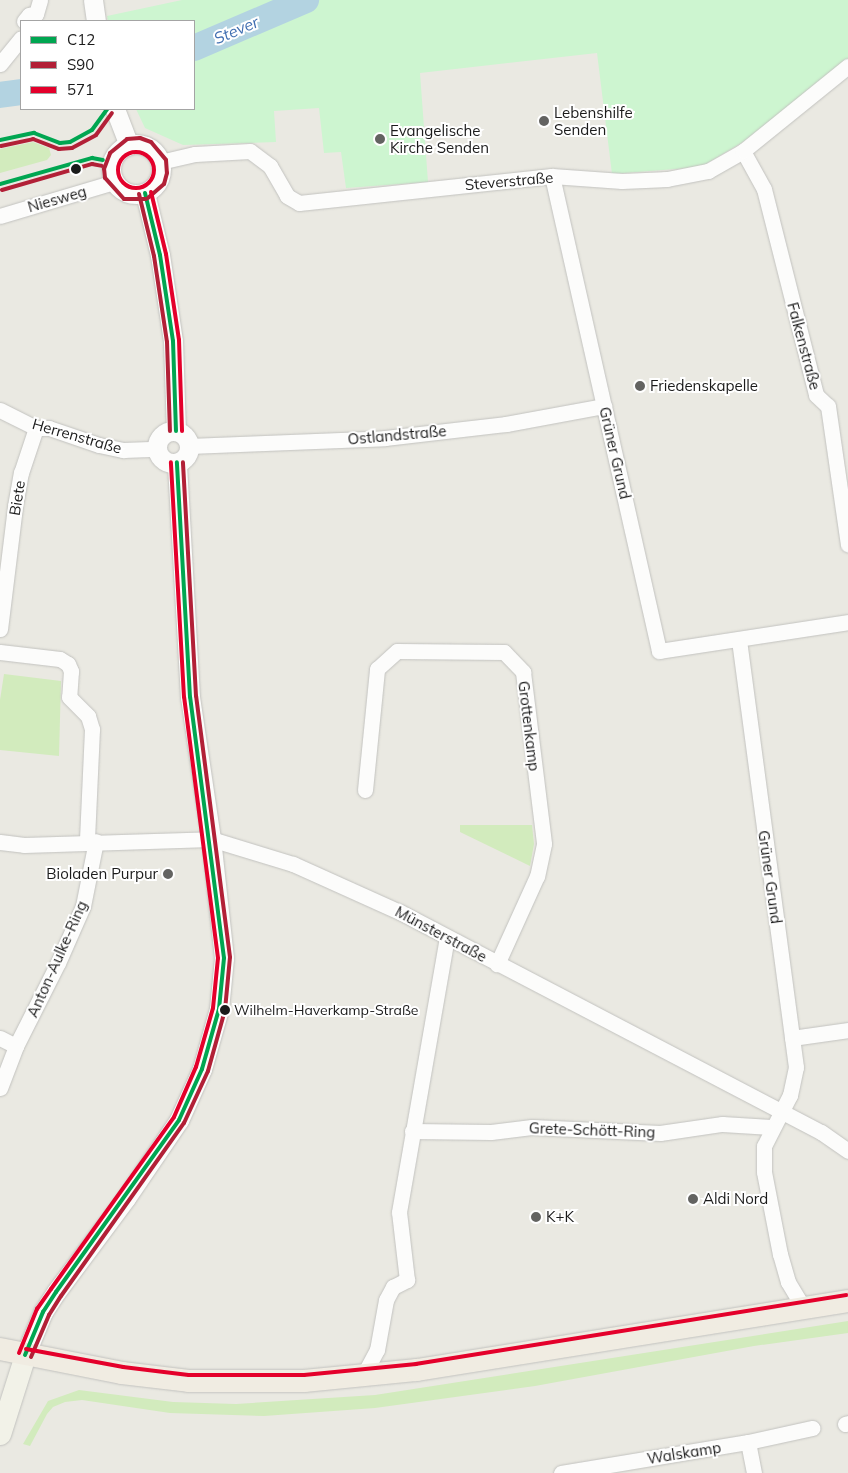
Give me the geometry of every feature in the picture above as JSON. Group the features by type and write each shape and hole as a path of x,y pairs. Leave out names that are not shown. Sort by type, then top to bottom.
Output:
{"main road":[{"path":"0,1349 122,1373 189,1381 266,1382 364,1376 451,1365 848,1301"},
{"path":"0,1434 25,1355"}],"street":[{"path":"93,0 96,20"},
{"path":"0,64 20,39"},
{"name":"Steverstraße","path":"160,162 194,154 250,151 270,166 286,196 298,203 552,176 622,181 666,179 708,171 743,150 848,66"},
{"path":"115,110 129,145"},
{"path":"129,145 148,147 160,162 158,181 145,193 128,194 114,182 111,162 121,149 129,145"},
{"name":"Falkenstraße","path":"743,150 764,189 816,395 828,406 841,448 848,545"},
{"name":"Grüner Grund","path":"552,176 659,651 848,622"},
{"name":"Niesweg","path":"0,216 114,182"},
{"path":"145,193 160,255 173,341 176,431"},
{"name":"Ostlandstraße","path":"189,446 385,438 506,424 604,406"},
{"name":"Herrenstraße","path":"0,410 36,428 49,428 123,450 157,449"},
{"name":"Biete","path":"0,633 15,506 21,473 36,428"},
{"path":"176,431 185,436 189,446 186,456 177,462 162,459 157,449 160,438 176,431"},
{"path":"25,1355 43,1312 160,1150 179,1120 202,1069 219,1009 223,966 211,839 190,697 177,462"},
{"name":"Grüner Grund","path":"739,640 792,1038 795,1081 782,1112"},
{"name":"Grottenkamp","path":"365,790 377,669 397,651 504,652 522,672 544,844 537,876 497,964"},
{"name":"Anton-Aulke-Ring","path":"0,652 60,659 68,664 71,671 70,697 88,716 92,729 91,841 83,906 58,963 16,1046 0,1088"},
{"name":"Münsterstraße","path":"0,842 24,845 91,841 211,839 319,875 400,912 782,1112 848,1151"},
{"path":"364,1376 377,1350 386,1300 393,1287 407,1280 399,1212 447,938"},
{"path":"792,1038 848,1030"},
{"path":"0,1038 16,1046"},
{"path":"782,1112 771,1128 764,1146 764,1172 788,1282 803,1307"},
{"name":"Grete-Schött-Ring","path":"412,1131 491,1132 532,1127 660,1132 722,1124 771,1128"},
{"name":"Walskamp","path":"561,1473 748,1442 812,1428"},
{"path":"748,1442 754,1473"}],"green space":[{"path":"182,0 848,0 848,61 743,142 701,167 612,174 597,53 420,73 428,182 346,188 341,152 324,153 319,108 274,111 276,142 183,145 145,128 136,110 195,110 195,20 108,20 107,16"},
{"path":"33,142 49,148 51,155 47,160 0,173 0,149"},
{"path":"4,674 61,681 59,756 0,750 0,700"},
{"path":"460,825 532,825 534,844 530,866 460,832"},
{"path":"848,1321 848,1333 754,1346 535,1386 375,1408 264,1416 170,1413 82,1400 65,1402 53,1407 47,1414 30,1446 23,1444 48,1401 79,1390 173,1402 236,1404 375,1395"}],"waterway":[{"name":"Stever","path":"195,48 306,0"},
{"name":"Stever","path":"0,95 20,92"}],"transit line":[{"name":"C12","path":"0,140 34,133 60,143 70,142 92,130 106,110"},
{"name":"S90","path":"1,146 33,139 59,149 72,148 96,135 112,113"},
{"name":"S90","path":"146,199 124,199 105,178 104,169 110,153 127,139 140,138 151,142 166,160 167,173 164,184 148,198"},
{"name":"571","path":"136,152 149,157 154,170 149,183 136,188 123,183 118,170 123,157 136,152"},
{"name":"C12","path":"0,184 92,158 103,160"},
{"name":"S90","path":"2,190 92,164 102,166"},
{"name":"571","path":"151,192 166,254 179,340 182,431"},
{"name":"C12","path":"145,193 160,255 173,341 176,431"},
{"name":"S90","path":"139,194 154,256 167,342 170,431"},
{"name":"571","path":"19,1353 37,1309 174,1117 196,1067 213,1008 218,958 184,697 171,462"},
{"name":"C12","path":"25,1355 43,1312 56,1292 179,1120 202,1069 219,1009 224,958 190,697 177,462"},
{"name":"S90","path":"31,1357 49,1315 61,1296 184,1123 208,1071 225,1010 230,957 196,696 183,462"},
{"name":"571","path":"26,1349 123,1367 189,1375 304,1375 416,1364 847,1295"}],"place":[{"name":"Lebenshilfe Senden","path":"544,121"},
{"name":"Evangelische Kirche Senden","path":"380,139"},
{"name":"Friedenskapelle","path":"640,386"},
{"name":"Bioladen Purpur","path":"168,874"},
{"name":"Wilhelm-Haverkamp-Straße","path":"225,1010"},
{"name":"Aldi Nord","path":"693,1199"},
{"name":"K+K","path":"536,1217"}]}
